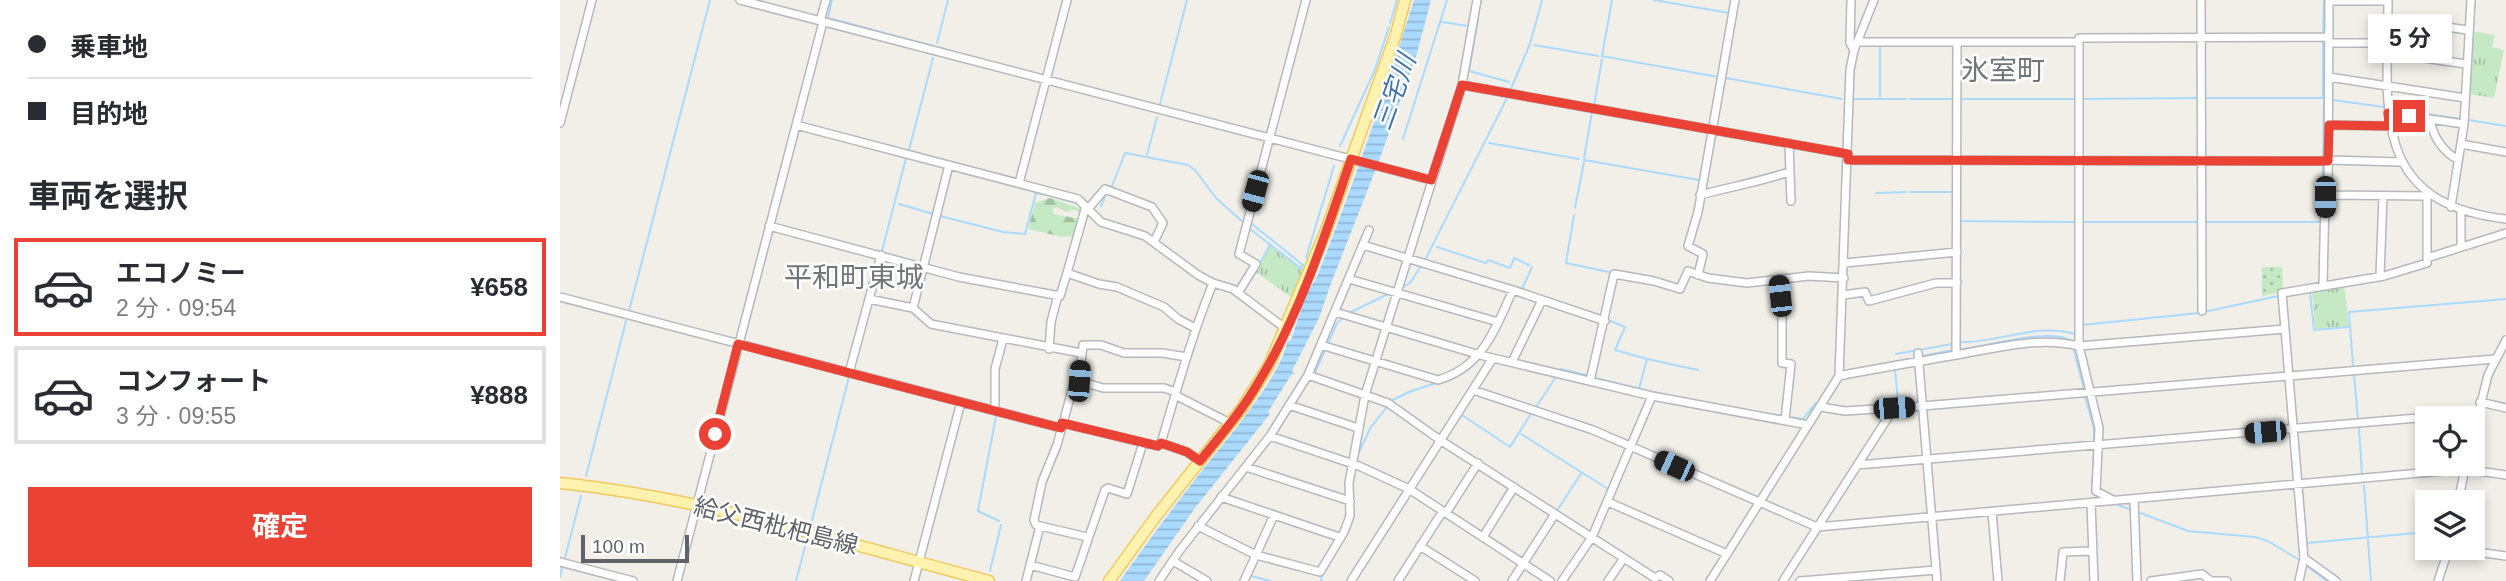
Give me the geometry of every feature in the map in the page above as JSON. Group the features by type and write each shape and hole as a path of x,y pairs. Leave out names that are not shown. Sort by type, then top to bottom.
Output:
{"main road":[{"path":"1109,581 1258,385 1286,329 1316,257 1353,160 1405,0"},
{"name":"給父西枇杷島線","path":"560,484 634,493 697,505 989,581"}],"street":[{"path":"560,123 592,0"},
{"path":"740,0 1431,180"},
{"path":"677,581 826,0"},
{"path":"1019,183 1067,0"},
{"path":"1238,293 1256,264 1239,254 1306,0"},
{"path":"1198,526 1256,555 1320,572 1339,537 1350,516 1349,483 1365,395 1462,85 1477,0"},
{"path":"1698,275 1703,254 1688,246 1700,195 1735,0"},
{"path":"1851,0 1850,43 1855,46 1957,42 2079,42 2079,346 2099,428 2096,491 2117,501"},
{"path":"1710,581 1839,376 1850,70 1855,46 1874,0"},
{"path":"2201,0 2202,310"},
{"path":"2451,207 2464,124 2467,30 2471,0"},
{"path":"2323,286 2325,197 2328,195 2329,1 2388,1 2389,126 2401,162 2408,173 2427,195 2451,207 2506,219"},
{"path":"2388,18 2467,30"},
{"path":"2079,38 2201,37 2388,43"},
{"path":"1956,355 1957,42"},
{"path":"2388,53 2466,64"},
{"path":"2329,77 2465,98"},
{"path":"1462,85 1789,143 1848,157 2401,162"},
{"path":"2388,113 2464,124"},
{"path":"2430,120 2439,143 2449,155 2458,160"},
{"path":"796,125 1078,199 1101,222 1135,232 1154,242 1213,284 1238,293 1286,329"},
{"path":"2329,125 2389,126"},
{"path":"1789,143 1791,201"},
{"path":"2461,145 2506,152"},
{"path":"913,308 949,165"},
{"path":"1700,195 1748,185 1789,172"},
{"path":"1049,349 1051,322 1058,295 1060,296 1087,208 1105,189 1152,207 1163,223 1154,242"},
{"path":"2328,195 2427,195"},
{"path":"2299,581 2304,558 2282,293 2380,276 2427,263 2427,195"},
{"path":"2380,276 2383,196"},
{"path":"2460,211 2461,246"},
{"path":"769,226 977,281 1020,286 1058,295"},
{"path":"1159,581 1198,526 1270,436 1308,375 1369,230"},
{"path":"2427,258 2506,233"},
{"path":"1363,245 1605,321"},
{"path":"1844,264 1957,252"},
{"path":"849,373 881,255"},
{"path":"1590,381 1614,274 1680,289 1688,271 1747,283 1809,276 1844,278"},
{"path":"1066,273 1117,287 1164,307 1195,328"},
{"path":"1349,279 1498,322"},
{"path":"1779,279 1782,363 1791,364 1785,420"},
{"path":"1843,295 1865,292 1869,302 1936,283 1957,284"},
{"path":"560,298 995,411 1158,446 1195,328 1213,284"},
{"path":"1321,345 1438,380 1454,376 1480,355 1513,290"},
{"path":"869,299 913,308 931,324 1049,349 1081,353"},
{"path":"1512,362 1542,300"},
{"path":"1335,312 1480,355 1652,396 1808,425"},
{"path":"1839,376 1918,357 1956,355 2047,340 2079,346 2285,328"},
{"path":"995,411 995,369 1003,340"},
{"path":"2479,406 2495,359 2506,340"},
{"path":"1079,381 1083,345 1101,345 1124,353 1162,353 1187,357"},
{"path":"1918,357 1937,581"},
{"path":"1351,581 1493,358"},
{"path":"1821,407 1845,411 1894,408 2495,359"},
{"path":"1308,375 1388,403 1440,440 1654,579 1660,575 1669,581"},
{"path":"1087,537 1036,525 1034,520 1042,482 1054,454 1074,383 1079,381 1103,388 1164,388 1230,423"},
{"path":"1473,390 1593,430 1817,527 2415,472"},
{"path":"1562,581 1592,537 1652,396"},
{"path":"2480,401 2506,408"},
{"path":"914,581 961,402"},
{"path":"1289,405 1358,428"},
{"path":"1783,581 1894,408"},
{"path":"1857,466 2415,419"},
{"path":"1270,436 1352,464 1409,489 1550,581"},
{"path":"1030,565 1075,577 1105,490 1108,488 1127,494 1143,443"},
{"path":"1161,443 1187,452 1200,461"},
{"path":"1398,581 1478,463"},
{"path":"1246,467 1350,501"},
{"path":"2485,471 2506,475"},
{"path":"1483,537 1514,487"},
{"path":"1221,497 1339,537"},
{"path":"2134,499 2137,581"},
{"path":"1608,502 1727,554"},
{"path":"2091,503 2094,581"},
{"path":"1992,512 1998,581"},
{"path":"1512,581 1555,514"},
{"path":"1244,581 1274,515"},
{"path":"1026,581 1040,526"},
{"path":"1420,546 1475,581"},
{"path":"2060,581 2063,552 2092,551"},
{"path":"2485,553 2506,556"},
{"path":"1608,581 1624,558"},
{"path":"2304,558 2336,581"},
{"path":"2438,581 2445,560"},
{"path":"1172,561 1207,581"},
{"path":"560,562 633,581"},
{"path":"1800,581 1936,570"},
{"path":"2151,581 2202,574 2211,581 2227,581"}],"green space":[{"path":"2471,31 2495,35 2492,47 2504,50 2494,98 2469,94"},
{"path":"1050,198 1082,209 1080,212 1066,212 1057,207 1053,209 1054,214 1079,219 1075,236 1062,237 1028,229 1035,203"},
{"path":"1270,246 1303,271 1292,298 1256,272"},
{"path":"2262,267 2282,267 2283,292 2262,296"},
{"path":"2344,285 2349,326 2315,329 2312,291"}],"water":[{"name":"三宅川","path":"1414,0 1431,0 1417,53 1319,318 1292,371 1295,374 1291,375 1268,412 1270,414 1195,508 1144,581 1120,581 1251,408 1275,372 1287,342 1291,340 1307,292 1317,277 1343,208"}],"waterway":[{"path":"629,311 710,0"},
{"path":"832,0 828,18 933,46"},
{"path":"937,43 948,0"},
{"path":"1160,104 1187,0"},
{"path":"1390,23 1397,0"},
{"name":"三宅川","path":"1403,139 1447,0"},
{"path":"1478,14 1481,0"},
{"path":"1510,91 1530,44 1542,0"},
{"path":"1602,56 1612,0"},
{"path":"1654,0 1729,13"},
{"path":"2323,34 2324,0"},
{"path":"1478,19 1469,71 1509,82"},
{"path":"1442,22 1468,26"},
{"name":"三宅川","path":"1340,146 1374,72 1389,27"},
{"path":"2323,41 2323,98"},
{"path":"1534,45 1598,56"},
{"path":"1880,46 1880,99"},
{"path":"938,47 955,52"},
{"path":"1602,56 1718,77"},
{"path":"909,150 933,58"},
{"path":"1594,106 1602,59"},
{"path":"1726,78 1842,99"},
{"path":"1425,260 1508,96"},
{"path":"2083,99 2199,98"},
{"path":"2206,98 2324,98"},
{"path":"1854,99 1906,99"},
{"path":"1910,99 1954,99"},
{"path":"1960,99 2077,99"},
{"path":"2323,157 2324,100"},
{"path":"2333,100 2384,107"},
{"path":"2393,109 2461,119"},
{"path":"1584,158 1592,112"},
{"path":"1147,155 1157,117"},
{"path":"2468,120 2506,126"},
{"path":"1489,143 1579,159"},
{"path":"1112,186 1125,153 1188,165 1195,170 1216,198 1244,223"},
{"path":"882,251 906,158"},
{"path":"1584,160 1699,180"},
{"path":"1575,208 1584,162"},
{"path":"2323,164 2323,196"},
{"path":"1306,258 1334,166"},
{"path":"1876,193 1906,192"},
{"path":"1910,192 1954,192"},
{"path":"940,216 1003,232 1025,234 1036,193 1043,194"},
{"path":"1101,206 1106,194"},
{"path":"1051,196 1075,203"},
{"path":"899,204 933,214"},
{"path":"1574,215 1566,263 1609,272"},
{"path":"1959,221 2075,222"},
{"path":"2082,222 2198,222"},
{"path":"2205,222 2322,222"},
{"path":"1252,224 1303,265 1300,268"},
{"path":"1250,229 1303,270"},
{"path":"1260,263 1270,245"},
{"path":"1437,247 1510,268 1514,258 1529,265"},
{"path":"1403,287 1410,283 1421,266"},
{"path":"1522,289 1532,267"},
{"path":"2310,292 2314,330 2349,327"},
{"path":"2286,296 2305,293"},
{"path":"1349,313 1388,294"},
{"path":"2082,325 2199,313 2278,296"},
{"path":"2353,366 2349,312 2506,299"},
{"path":"1328,344 1337,323 1343,318"},
{"path":"1608,320 1625,327 1615,350 1647,359 1639,389"},
{"path":"586,476 626,321"},
{"path":"1959,342 2046,330 2076,332"},
{"path":"1973,347 2038,336 2063,337 2071,341"},
{"path":"1896,354 1952,344"},
{"path":"2073,347 2084,389"},
{"path":"1960,350 1969,348"},
{"path":"1314,375 1325,350"},
{"path":"1922,356 1954,350"},
{"path":"1874,366 1915,358"},
{"path":"1647,359 1698,370"},
{"path":"1561,369 1586,375"},
{"path":"1895,369 1898,403"},
{"path":"2354,375 2358,420"},
{"path":"811,524 849,377"},
{"path":"1536,407 1556,377"},
{"path":"1595,378 1662,394"},
{"path":"1391,401 1436,383"},
{"path":"2085,397 2094,428 2094,443"},
{"path":"1789,417 1803,419 1816,403"},
{"path":"1359,452 1371,427 1387,407"},
{"path":"1748,410 1759,412"},
{"path":"1462,415 1510,447 1532,412"},
{"path":"1764,413 1783,416"},
{"path":"996,416 978,511 999,521"},
{"path":"2359,428 2362,475"},
{"path":"1521,434 1608,489"},
{"path":"2094,449 2092,490 2098,498"},
{"path":"1558,509 1582,472"},
{"path":"2364,485 2371,581"},
{"path":"565,558 581,496"},
{"path":"2118,505 2132,510"},
{"path":"2138,512 2188,531 2255,537 2268,541 2301,561"},
{"path":"1378,531 1384,523"},
{"path":"990,571 1001,525"},
{"path":"2307,543 2415,533"},
{"path":"796,581 806,543"},
{"path":"2306,565 2327,581"},
{"path":"560,577 562,568"},
{"path":"1251,576 1270,581"},
{"path":"1321,581 1322,576"}],"district":[{"name":"氷室町","path":"2003,70"},
{"name":"平和町東城","path":"854,277"}],"route":[{"path":"715,434 738,344 1061,428 1062,423 1143,443 1173,446 1200,461 1242,408 1269,365 1311,270 1351,159 1431,180 1462,85 1848,154 1848,160 2328,161 2329,125 2389,126 2388,113 2409,116"}]}
